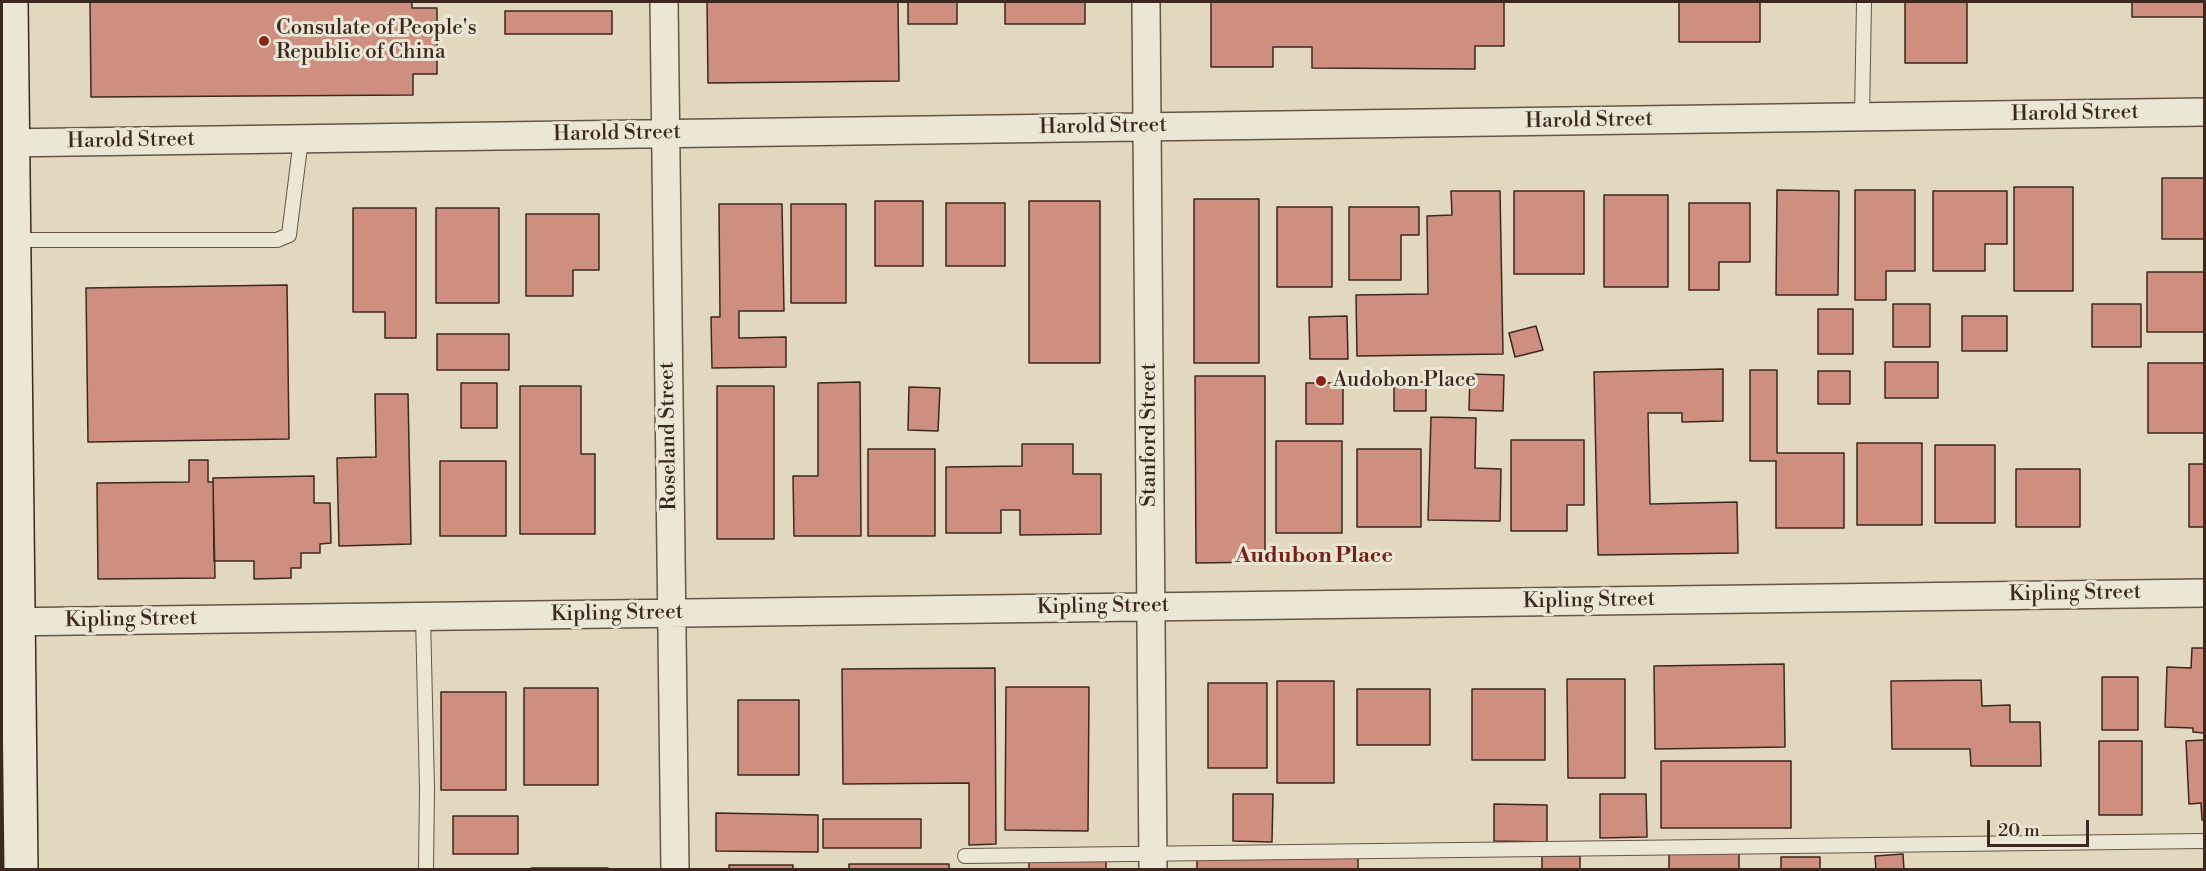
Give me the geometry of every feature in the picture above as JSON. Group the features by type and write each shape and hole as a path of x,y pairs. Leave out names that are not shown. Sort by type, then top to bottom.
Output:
{"main road":[{"path":"11,2 7,143 14,240 10,622 21,870"}],"street":[{"name":"Roseland Street","path":"664,2 675,870"},
{"name":"Stanford Street","path":"1146,2 1153,862"},
{"name":"Harold Street","path":"7,143 2205,112"},
{"name":"Kipling Street","path":"10,622 2205,593"}],"lane":[{"path":"1862,117 1864,2"},
{"path":"14,240 277,240 290,235 301,139"},
{"path":"423,616 427,789 426,870"},
{"path":"965,856 1153,862 2205,841"}],"building":[{"name":"Consulate of People's Republic of China","path":"90,2 412,2 412,8 437,8 437,74 413,74 413,95 91,97"},
{"path":"707,2 898,2 899,81 708,83"},
{"path":"908,2 957,2 957,24 908,24"},
{"path":"1005,2 1085,2 1085,24 1005,24"},
{"path":"1211,2 1504,2 1504,46 1475,46 1475,69 1312,68 1312,47 1273,47 1273,67 1211,67"},
{"path":"1679,2 1760,2 1760,42 1679,42"},
{"path":"1905,2 1967,2 1967,63 1905,63"},
{"path":"2132,2 2204,2 2204,17 2132,17"},
{"path":"505,11 612,11 612,34 505,34"},
{"path":"2162,178 2204,178 2204,239 2162,239"},
{"path":"2014,187 2073,187 2073,291 2014,291"},
{"path":"1777,190 1839,191 1838,295 1776,295"},
{"path":"1855,190 1915,190 1915,271 1886,271 1886,300 1855,300"},
{"path":"1451,191 1500,191 1503,354 1357,356 1356,295 1428,294 1427,216 1452,215"},
{"path":"1514,191 1584,191 1584,274 1514,274"},
{"path":"1933,191 2007,191 2007,244 1985,244 1985,271 1933,271"},
{"path":"1604,195 1668,195 1668,287 1604,287"},
{"path":"1194,199 1259,199 1259,363 1194,363"},
{"path":"875,201 923,201 923,266 875,266"},
{"path":"1029,201 1100,201 1100,363 1029,363"},
{"path":"946,203 1005,203 1005,266 946,266"},
{"path":"1689,203 1750,203 1750,262 1719,262 1719,290 1689,290"},
{"path":"719,204 782,204 784,311 739,311 739,338 786,337 786,367 712,368 711,317 720,317"},
{"path":"791,204 846,204 846,303 791,303"},
{"path":"1277,207 1332,207 1332,287 1277,287"},
{"path":"1349,207 1419,207 1419,235 1401,235 1401,280 1349,280"},
{"path":"353,208 416,208 416,338 385,338 385,312 353,312"},
{"path":"436,208 499,208 499,303 436,303"},
{"path":"526,214 599,214 599,270 573,270 573,296 526,296"},
{"path":"2147,272 2204,272 2204,332 2147,332"},
{"path":"287,285 289,439 88,442 86,288"},
{"path":"1893,304 1930,304 1930,347 1893,347"},
{"path":"2092,304 2141,304 2141,347 2092,347"},
{"path":"1818,309 1853,309 1853,354 1818,354"},
{"path":"1347,316 1348,359 1310,359 1309,317"},
{"path":"1962,316 2007,316 2007,351 1962,351"},
{"path":"1536,326 1543,350 1515,357 1509,333"},
{"path":"437,334 509,334 509,370 437,370"},
{"path":"1885,362 1938,362 1938,398 1885,398"},
{"path":"2148,363 2204,363 2204,433 2148,433"},
{"path":"1723,369 1723,421 1682,422 1682,413 1648,413 1650,504 1737,502 1738,553 1598,555 1594,372"},
{"path":"1750,370 1777,370 1777,453 1844,453 1844,528 1776,528 1776,461 1750,461"},
{"path":"1818,371 1850,371 1850,404 1818,404"},
{"path":"1470,374 1504,375 1503,411 1469,410"},
{"path":"1195,376 1265,376 1265,562 1196,563"},
{"path":"860,382 861,536 794,536 793,476 818,476 818,383"},
{"path":"1394,382 1426,382 1426,411 1394,411"},
{"path":"461,383 497,383 497,428 461,428"},
{"path":"1306,383 1343,383 1343,424 1306,424"},
{"path":"520,386 581,386 581,454 595,454 595,534 520,534"},
{"path":"717,386 774,386 774,539 717,539"},
{"path":"909,387 940,388 938,431 908,430"},
{"path":"375,394 408,394 411,544 339,546 337,458 376,457"},
{"path":"1431,417 1476,418 1475,468 1501,469 1500,521 1428,520"},
{"path":"1511,440 1584,440 1584,505 1567,505 1567,531 1511,531"},
{"path":"1276,441 1342,441 1342,533 1276,533"},
{"path":"1857,443 1922,443 1922,525 1857,525"},
{"path":"1022,444 1073,444 1073,474 1101,474 1101,534 1020,535 1020,510 1001,510 1001,533 946,533 946,467 1022,466"},
{"path":"1935,445 1995,445 1995,523 1935,523"},
{"path":"868,449 935,449 935,536 868,536"},
{"path":"1357,449 1421,449 1421,527 1357,527"},
{"path":"189,460 208,460 208,482 213,482 215,578 98,579 97,483 189,482"},
{"path":"440,461 506,461 506,536 440,536"},
{"path":"2189,464 2204,464 2204,527 2189,527"},
{"path":"2016,469 2080,469 2080,527 2016,527"},
{"path":"314,476 314,503 330,503 331,543 320,544 320,553 301,553 301,568 291,568 291,578 254,579 254,561 214,561 213,478"},
{"path":"2192,648 2204,648 2204,733 2193,732 2193,728 2165,727 2167,667 2191,668"},
{"path":"1784,664 1785,747 1655,749 1654,666"},
{"path":"995,668 996,844 969,845 969,783 843,784 842,669"},
{"path":"2102,677 2138,677 2138,730 2102,730"},
{"path":"1567,679 1625,679 1625,778 1568,778"},
{"path":"1981,680 1982,706 2010,705 2010,722 2040,722 2041,766 1971,766 1970,749 1892,749 1891,681"},
{"path":"1277,681 1334,681 1334,783 1277,783"},
{"path":"1208,683 1267,683 1267,768 1208,768"},
{"path":"1006,687 1089,687 1088,831 1005,830"},
{"path":"524,688 598,688 598,785 524,785"},
{"path":"1357,689 1430,689 1430,745 1357,745"},
{"path":"1472,689 1545,689 1545,760 1472,760"},
{"path":"441,692 506,692 506,790 441,790"},
{"path":"738,700 799,700 799,775 738,775"},
{"path":"2204,740 2204,820 2202,820 2201,803 2189,804 2186,741"},
{"path":"2099,741 2142,741 2142,815 2099,815"},
{"path":"1661,761 1791,761 1791,828 1661,828"},
{"path":"1233,794 1273,794 1272,842 1233,841"},
{"path":"1600,794 1646,794 1647,837 1600,838"},
{"path":"1494,804 1547,805 1547,842 1494,841"},
{"path":"716,813 818,815 818,852 716,851"},
{"path":"453,816 518,816 518,854 453,854"},
{"path":"823,819 921,819 921,848 823,848"},
{"path":"1669,852 1739,852 1739,870 1669,870"},
{"path":"1197,854 1358,854 1358,870 1197,870"},
{"path":"1903,854 1904,870 1876,870 1875,856"},
{"path":"1542,856 1580,856 1580,870 1542,870"},
{"path":"1781,857 1820,857 1820,870 1781,870"},
{"path":"1106,860 1106,870 1029,870 1029,861"},
{"path":"849,864 949,864 949,870 849,870"},
{"path":"729,865 793,865 793,870 729,870"},
{"path":"531,868 608,868 608,870 531,870"}],"place":[{"name":"Consulate of People's Republic of China","path":"264,41"},
{"name":"Audobon Place","path":"1321,381"}],"district":[{"name":"Audubon Place","path":"1314,557"}]}
